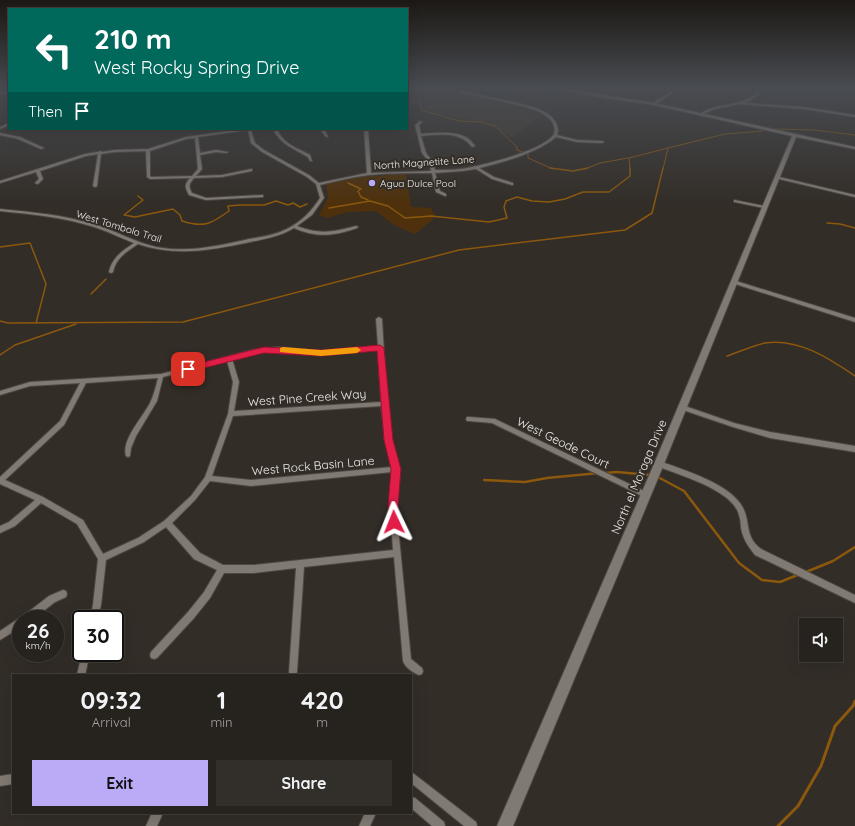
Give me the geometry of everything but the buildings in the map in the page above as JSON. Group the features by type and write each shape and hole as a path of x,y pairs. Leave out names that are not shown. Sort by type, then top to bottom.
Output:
{"street":[{"path":"417,127 424,154 431,162 438,192 444,196"},
{"path":"555,127 557,130 555,136 576,140 602,142"},
{"path":"754,127 855,148"},
{"path":"0,182 38,171 73,158 100,152 148,150 186,138 243,130"},
{"path":"250,130 253,143 263,151 308,176 318,184"},
{"path":"276,130 277,135 282,141 309,156 311,160"},
{"path":"323,130 327,136"},
{"path":"366,130 369,174"},
{"path":"0,134 19,138 42,148"},
{"path":"420,135 454,135 466,138 473,146"},
{"name":"North Magnetite Lane","path":"318,184 369,174 476,168 501,161 546,142 555,136"},
{"name":"North el Moraga Drive","path":"504,826 646,495 794,136"},
{"path":"196,137 200,169 188,183 187,187 190,194 206,199 262,196"},
{"path":"148,150 148,176 150,178 193,178 236,175 251,170"},
{"path":"199,154 216,151 226,152"},
{"path":"96,186 100,152"},
{"path":"476,168 485,175 496,180 512,184"},
{"path":"37,183 41,179 38,171"},
{"path":"776,177 855,196"},
{"name":"West Tombolo Trail","path":"0,210 50,215 94,226 137,243 156,248 182,251 203,249 268,237 295,227 314,212 322,198 318,184"},
{"path":"734,201 764,207"},
{"path":"295,227 305,232 318,234 341,232 356,227"},
{"path":"111,272 112,265 120,254 137,243"},
{"path":"734,282 855,320"},
{"path":"379,319 384,404 388,440 396,469 393,506 396,553 407,661 419,671"},
{"path":"0,393 30,384 161,376 264,350 321,353 380,348"},
{"path":"102,558 141,540 167,523 193,498 208,478 231,414 236,382 229,358"},
{"path":"128,454 128,447 154,400 161,376"},
{"path":"84,381 62,423 0,481 41,499 80,522 102,558 96,610"},
{"name":"West Pine Creek Way","path":"231,414 384,404"},
{"path":"682,407 770,435 855,449"},
{"name":"West Geode Court","path":"469,419 493,421 646,495"},
{"path":"659,464 713,486 732,498 742,514 746,537 750,544 758,552 855,599"},
{"name":"West Rock Basin Lane","path":"208,478 251,483 396,469"},
{"path":"0,530 12,524 41,499"},
{"path":"167,523 197,556 222,569 254,569 396,553"},
{"path":"293,672 300,564"},
{"path":"154,655 191,615 206,595 222,569"},
{"path":"38,610 52,599 63,594"},
{"path":"0,636 12,628"},
{"path":"80,674 84,662"},
{"path":"412,778 472,826"},
{"path":"0,781 12,779"},
{"path":"412,803 440,826"},
{"path":"151,826 157,814"},
{"path":"364,826 370,814"}],"shaded area":[{"path":"493,127 526,127 512,138"},
{"path":"406,174 411,207 431,208 436,217 415,234 394,225 376,211 348,212 327,218 319,215 328,198 326,184 357,177"}],"waterway":[{"path":"496,127 517,147 517,150 528,154 528,158 551,168"},
{"path":"775,129 815,130 855,135"},
{"path":"668,148 725,134 763,131"},
{"path":"630,169 629,158 668,148"},
{"path":"663,169 668,148"},
{"path":"587,168 600,163 628,158"},
{"path":"551,168 573,171 587,168"},
{"path":"36,323 183,322 459,250 625,230 652,213 663,168"},
{"path":"329,208 370,201 388,206 405,218 431,216 489,222 507,218 504,207 506,201 517,197 532,201 549,202 565,199 583,192 609,192 630,176 630,169"},
{"path":"348,183 361,189 358,191 361,197 368,200"},
{"path":"138,196 143,200 124,215 135,217 173,209 180,215 182,221 196,224 207,224 212,222 229,211 228,206 264,205 276,201 288,205 293,203 300,207 307,204"},
{"path":"827,223 840,224 855,228"},
{"path":"0,247 30,243 46,284 36,323"},
{"path":"91,294 106,279"},
{"path":"0,321 8,323 36,323"},
{"path":"0,355 15,345 76,324"},
{"path":"727,356 750,347 765,343 777,342 801,346 813,351 824,356 855,376"},
{"path":"605,473 617,472 650,475"},
{"path":"484,480 525,482 547,478 599,473"},
{"path":"656,476 684,491 739,563 762,580 780,582 800,574"},
{"path":"806,572 833,561 855,547"},
{"path":"778,826 798,806 821,766 835,726 853,706 855,701"}],"slow traffic":[{"path":"283,350 321,353 357,350"}],"place":[{"name":"Agua Dulce Pool","path":"372,183"}],"route":[{"path":"188,369 264,350 321,353 380,348 388,440 396,469 393,506 394,522"}]}
